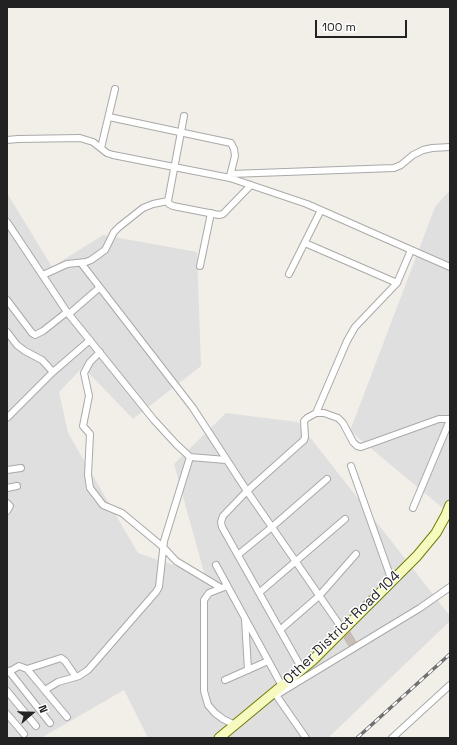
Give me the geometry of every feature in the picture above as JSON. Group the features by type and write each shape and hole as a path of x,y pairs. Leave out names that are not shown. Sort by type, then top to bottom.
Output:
{"street":[{"path":"101,148 115,89"},
{"path":"168,201 184,116"},
{"path":"108,117 231,143 234,148 235,156 230,176"},
{"path":"7,140 80,138 93,142 113,155 230,176 394,168 424,150 450,147"},
{"path":"230,176 251,185 307,204 450,267"},
{"path":"168,201 173,206 219,215 226,212 251,185"},
{"path":"43,275 67,264 81,263 91,260 105,250 114,232 143,208 168,201"},
{"path":"289,274 321,210"},
{"path":"200,266 211,213"},
{"path":"7,222 68,313 154,420 176,444 190,457 226,460"},
{"path":"305,243 397,283"},
{"path":"316,413 347,341 355,328 397,283 411,250"},
{"path":"81,263 192,408 247,491 343,630"},
{"path":"7,300 35,335 68,313 99,288"},
{"path":"7,332 17,345 42,360 53,372"},
{"path":"7,418 53,372 90,340"},
{"path":"100,352 90,362 84,373 89,396 83,426 90,434 88,475 90,488 103,504 110,509 122,513 163,547 176,561 224,587"},
{"path":"302,669 239,554 222,527 221,518 247,491 304,440 304,421 316,413 324,412 338,418 343,423 353,442 357,446 361,447 439,419 450,420 412,508"},
{"path":"45,690 58,682 76,677 88,670 156,592 159,587 163,547 190,457"},
{"path":"351,466 392,580"},
{"path":"7,470 21,468"},
{"path":"239,554 327,479"},
{"path":"7,488 17,486"},
{"path":"7,503 10,506 7,511"},
{"name":"Other District Road 104","path":"219,738 302,669 343,630 428,543 446,515 450,505"},
{"path":"260,592 345,519"},
{"path":"280,630 319,596 356,554"},
{"path":"216,565 224,587 245,618 282,686"},
{"path":"224,587 209,593 204,600 204,691 208,705 215,713 235,725"},
{"path":"256,707 420,608 450,587"},
{"path":"245,618 248,670"},
{"path":"26,669 62,658 76,677"},
{"path":"226,680 268,661"},
{"path":"50,723 8,672 19,666 26,669 67,717"},
{"path":"392,738 450,685"},
{"path":"7,691 36,726"},
{"path":"276,695 306,738"},
{"path":"7,714 24,734"},
{"path":"395,738 400,730"}],"shaded area":[{"path":"450,190 450,514 350,431 435,207"},
{"path":"7,193 52,267 103,235 197,252 201,366 133,419 83,367 59,392 68,433 138,553 205,576 174,464 226,413 298,422 450,616 450,621 328,738 148,738 124,690 41,738 7,738"}],"building":[{"path":"350,632 356,642 349,646 344,638"}],"railway":[{"path":"357,738 450,654"}]}
